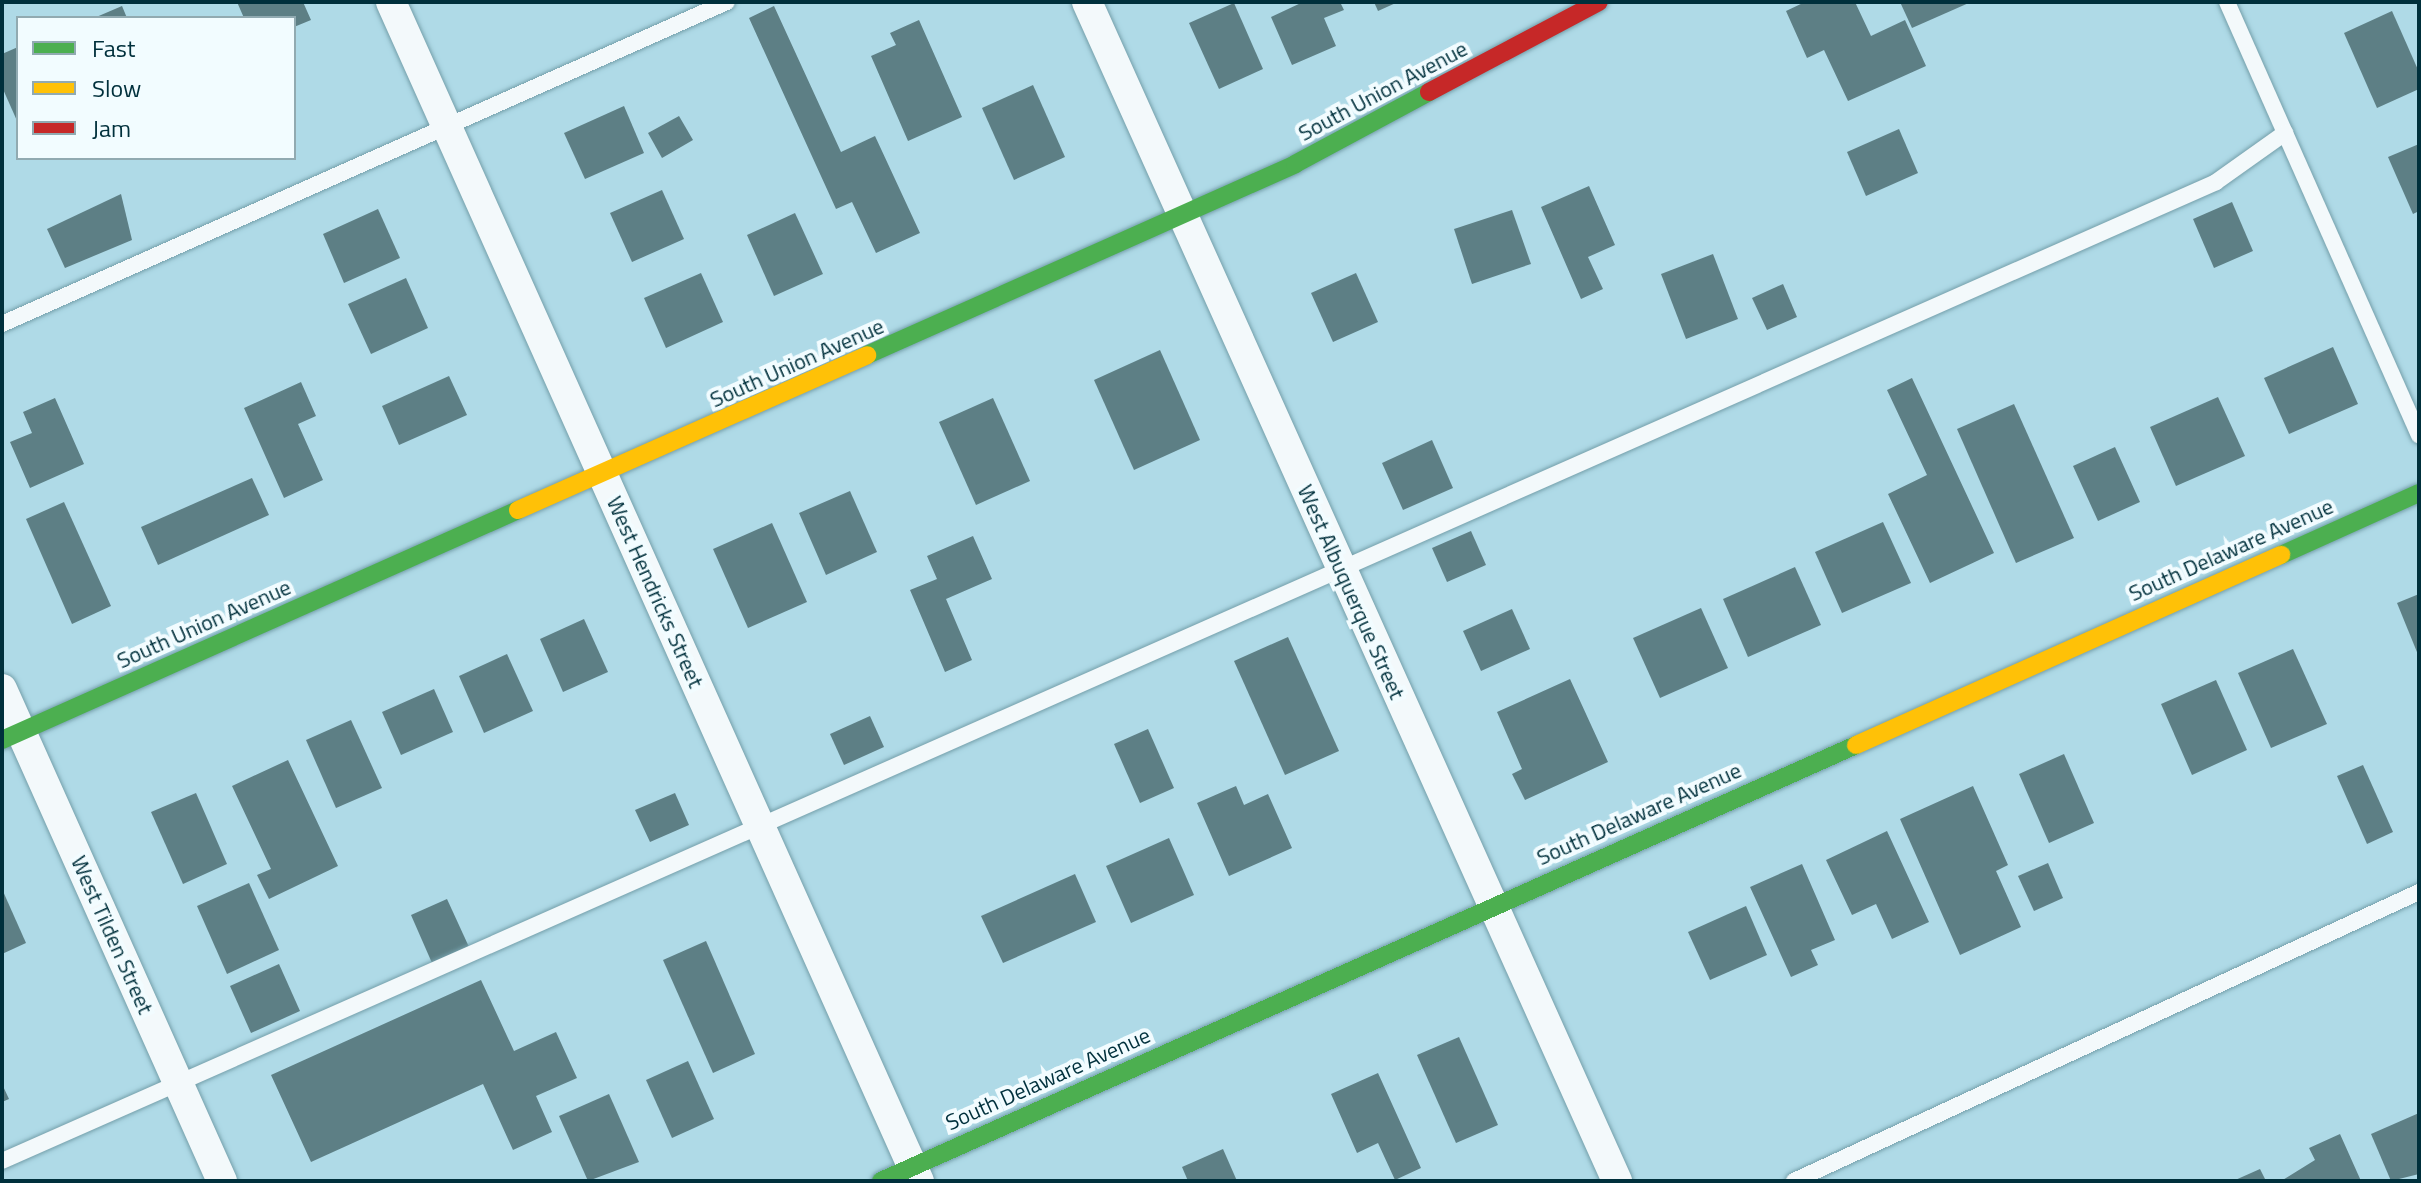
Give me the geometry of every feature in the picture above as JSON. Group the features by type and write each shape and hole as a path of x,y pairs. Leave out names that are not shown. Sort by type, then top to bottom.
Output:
{"main road":[{"name":"South Union Avenue","path":"11,736 1182,216 1362,131 1599,2"},
{"name":"South Delaware Avenue","path":"881,1181 916,1174 1493,905 2419,493"}],"street":[{"name":"West Hendricks Street","path":"391,2 916,1174"},
{"name":"West Albuquerque Street","path":"1087,2 1617,1181"},
{"name":"West Tilden Street","path":"2,689 11,736 178,1082 222,1181"}],"lane":[{"path":"2,324 727,2"},
{"path":"2227,2 2419,435"},
{"path":"2,1161 2216,182 2285,133"},
{"path":"1794,1181 2419,892"}],"building":[{"path":"237,2 303,2 311,20 296,26 296,16 243,16"},
{"path":"1303,2 1340,2 1344,10 1324,18 1336,46 1292,65 1271,17"},
{"path":"1374,2 1398,2 1378,11"},
{"path":"1805,2 1855,2 1871,36 1905,20 1926,66 1848,101 1824,50 1807,58 1786,11"},
{"path":"1900,2 1971,2 1912,28"},
{"path":"1234,3 1263,69 1219,89 1189,23"},
{"path":"122,6 126,16 99,16"},
{"path":"774,6 841,152 875,136 920,233 876,253 852,202 836,209 749,18"},
{"path":"2392,11 2419,72 2419,89 2377,108 2344,33"},
{"path":"919,20 962,117 908,141 871,56 896,45 890,33"},
{"path":"16,48 16,118 2,87 2,54"},
{"path":"1033,85 1065,157 1014,180 982,108"},
{"path":"624,106 644,153 585,179 564,133"},
{"path":"679,116 693,140 662,158 648,133"},
{"path":"1899,129 1918,173 1866,196 1847,152"},
{"path":"2419,144 2419,211 2413,214 2388,157"},
{"path":"1589,186 1615,245 1588,257 1603,289 1581,299 1541,207"},
{"path":"662,190 684,239 632,262 610,213"},
{"path":"121,194 132,240 65,268 47,229"},
{"path":"2232,202 2253,251 2214,268 2193,219"},
{"path":"378,209 400,258 344,283 323,234"},
{"path":"1512,210 1531,264 1472,284 1454,229"},
{"path":"795,213 823,274 774,296 747,235"},
{"path":"1713,254 1738,319 1686,339 1661,274"},
{"path":"701,273 723,322 666,348 644,298"},
{"path":"1356,273 1378,322 1333,342 1311,293"},
{"path":"406,278 428,328 371,354 348,304"},
{"path":"1783,284 1797,317 1767,330 1752,298"},
{"path":"2333,347 2358,404 2289,434 2264,378"},
{"path":"1160,350 1200,440 1134,470 1094,380"},
{"path":"449,376 467,415 399,445 382,406"},
{"path":"1912,378 1994,553 1930,583 1888,494 1927,475 1887,390"},
{"path":"301,382 316,416 298,424 323,480 284,498 244,408"},
{"path":"2218,397 2245,456 2176,486 2150,427"},
{"path":"55,398 84,464 30,488 10,442 32,433 23,412"},
{"path":"993,398 1030,481 976,505 939,422"},
{"path":"2014,404 2074,538 2016,563 1957,429"},
{"path":"1432,440 1453,488 1403,510 1382,463"},
{"path":"2115,447 2140,502 2098,521 2073,466"},
{"path":"252,478 269,515 158,565 141,527"},
{"path":"850,491 877,552 826,575 799,513"},
{"path":"64,502 111,606 72,624 26,519"},
{"path":"1883,522 1911,583 1842,613 1815,552"},
{"path":"772,523 807,602 748,628 713,549"},
{"path":"1471,531 1486,565 1447,582 1432,548"},
{"path":"973,536 992,579 946,599 972,660 945,672 910,590 937,579 927,556"},
{"path":"1795,567 1821,625 1748,657 1723,599"},
{"path":"2419,594 2419,657 2397,603"},
{"path":"1701,608 1728,668 1660,698 1633,638"},
{"path":"1512,609 1530,649 1481,671 1463,631"},
{"path":"584,619 608,672 563,692 540,639"},
{"path":"1288,637 1339,751 1285,775 1234,661"},
{"path":"2293,649 2327,724 2271,748 2238,673"},
{"path":"507,654 533,711 484,733 459,676"},
{"path":"1570,679 1608,762 1525,800 1512,774 1522,769 1497,712"},
{"path":"2216,680 2247,750 2192,775 2161,704"},
{"path":"434,689 453,732 401,755 382,712"},
{"path":"870,716 884,747 844,765 830,734"},
{"path":"351,720 382,788 336,808 306,740"},
{"path":"1148,729 1174,788 1140,803 1114,744"},
{"path":"2064,754 2094,823 2049,843 2019,774"},
{"path":"288,760 338,866 269,899 257,875 271,869 232,786"},
{"path":"2363,765 2393,832 2367,844 2337,776"},
{"path":"1236,786 1244,805 1268,794 1292,848 1229,876 1197,803"},
{"path":"1973,786 2008,865 1996,871 2021,927 1960,955 1900,819"},
{"path":"196,793 227,864 183,884 151,812"},
{"path":"675,793 689,825 650,842 635,810"},
{"path":"1887,831 1929,922 1892,939 1876,904 1852,915 1826,860"},
{"path":"1169,838 1194,895 1131,923 1106,866"},
{"path":"2048,863 2063,898 2034,911 2018,876"},
{"path":"1802,864 1835,940 1811,950 1818,965 1791,977 1750,887"},
{"path":"1075,874 1096,922 1003,963 981,916"},
{"path":"249,883 279,950 227,974 197,906"},
{"path":"2,889 26,943 2,954"},
{"path":"447,899 469,947 432,963 411,915"},
{"path":"1746,906 1767,955 1710,980 1688,932"},
{"path":"706,941 755,1054 713,1073 663,960"},
{"path":"279,964 300,1011 251,1033 230,986"},
{"path":"481,980 514,1051 556,1032 577,1078 536,1096 552,1132 513,1150 483,1084 311,1162 271,1075"},
{"path":"1459,1037 1498,1125 1456,1143 1417,1055"},
{"path":"688,1061 714,1119 672,1138 646,1080"},
{"path":"1378,1073 1421,1168 1395,1180 1378,1143 1357,1153 1331,1094"},
{"path":"2,1084 9,1099 2,1102"},
{"path":"609,1094 639,1162 588,1181 559,1116"},
{"path":"2419,1113 2419,1174 2391,1181 2371,1134"},
{"path":"2340,1134 2361,1181 2281,1181 2315,1160 2309,1148"},
{"path":"1223,1149 1237,1181 1188,1181 1182,1167"},
{"path":"2260,1169 2266,1181 2233,1181"}],"traffic: fast":[{"path":"867,355 1295,164 1429,92"},
{"path":"2281,555 2419,493"},
{"path":"2,740 518,510"},
{"path":"881,1181 1856,745"}],"traffic: slow":[{"path":"518,510 867,355"},
{"path":"1856,745 2281,555"}],"traffic: jam":[{"path":"1429,92 1599,2"}]}
